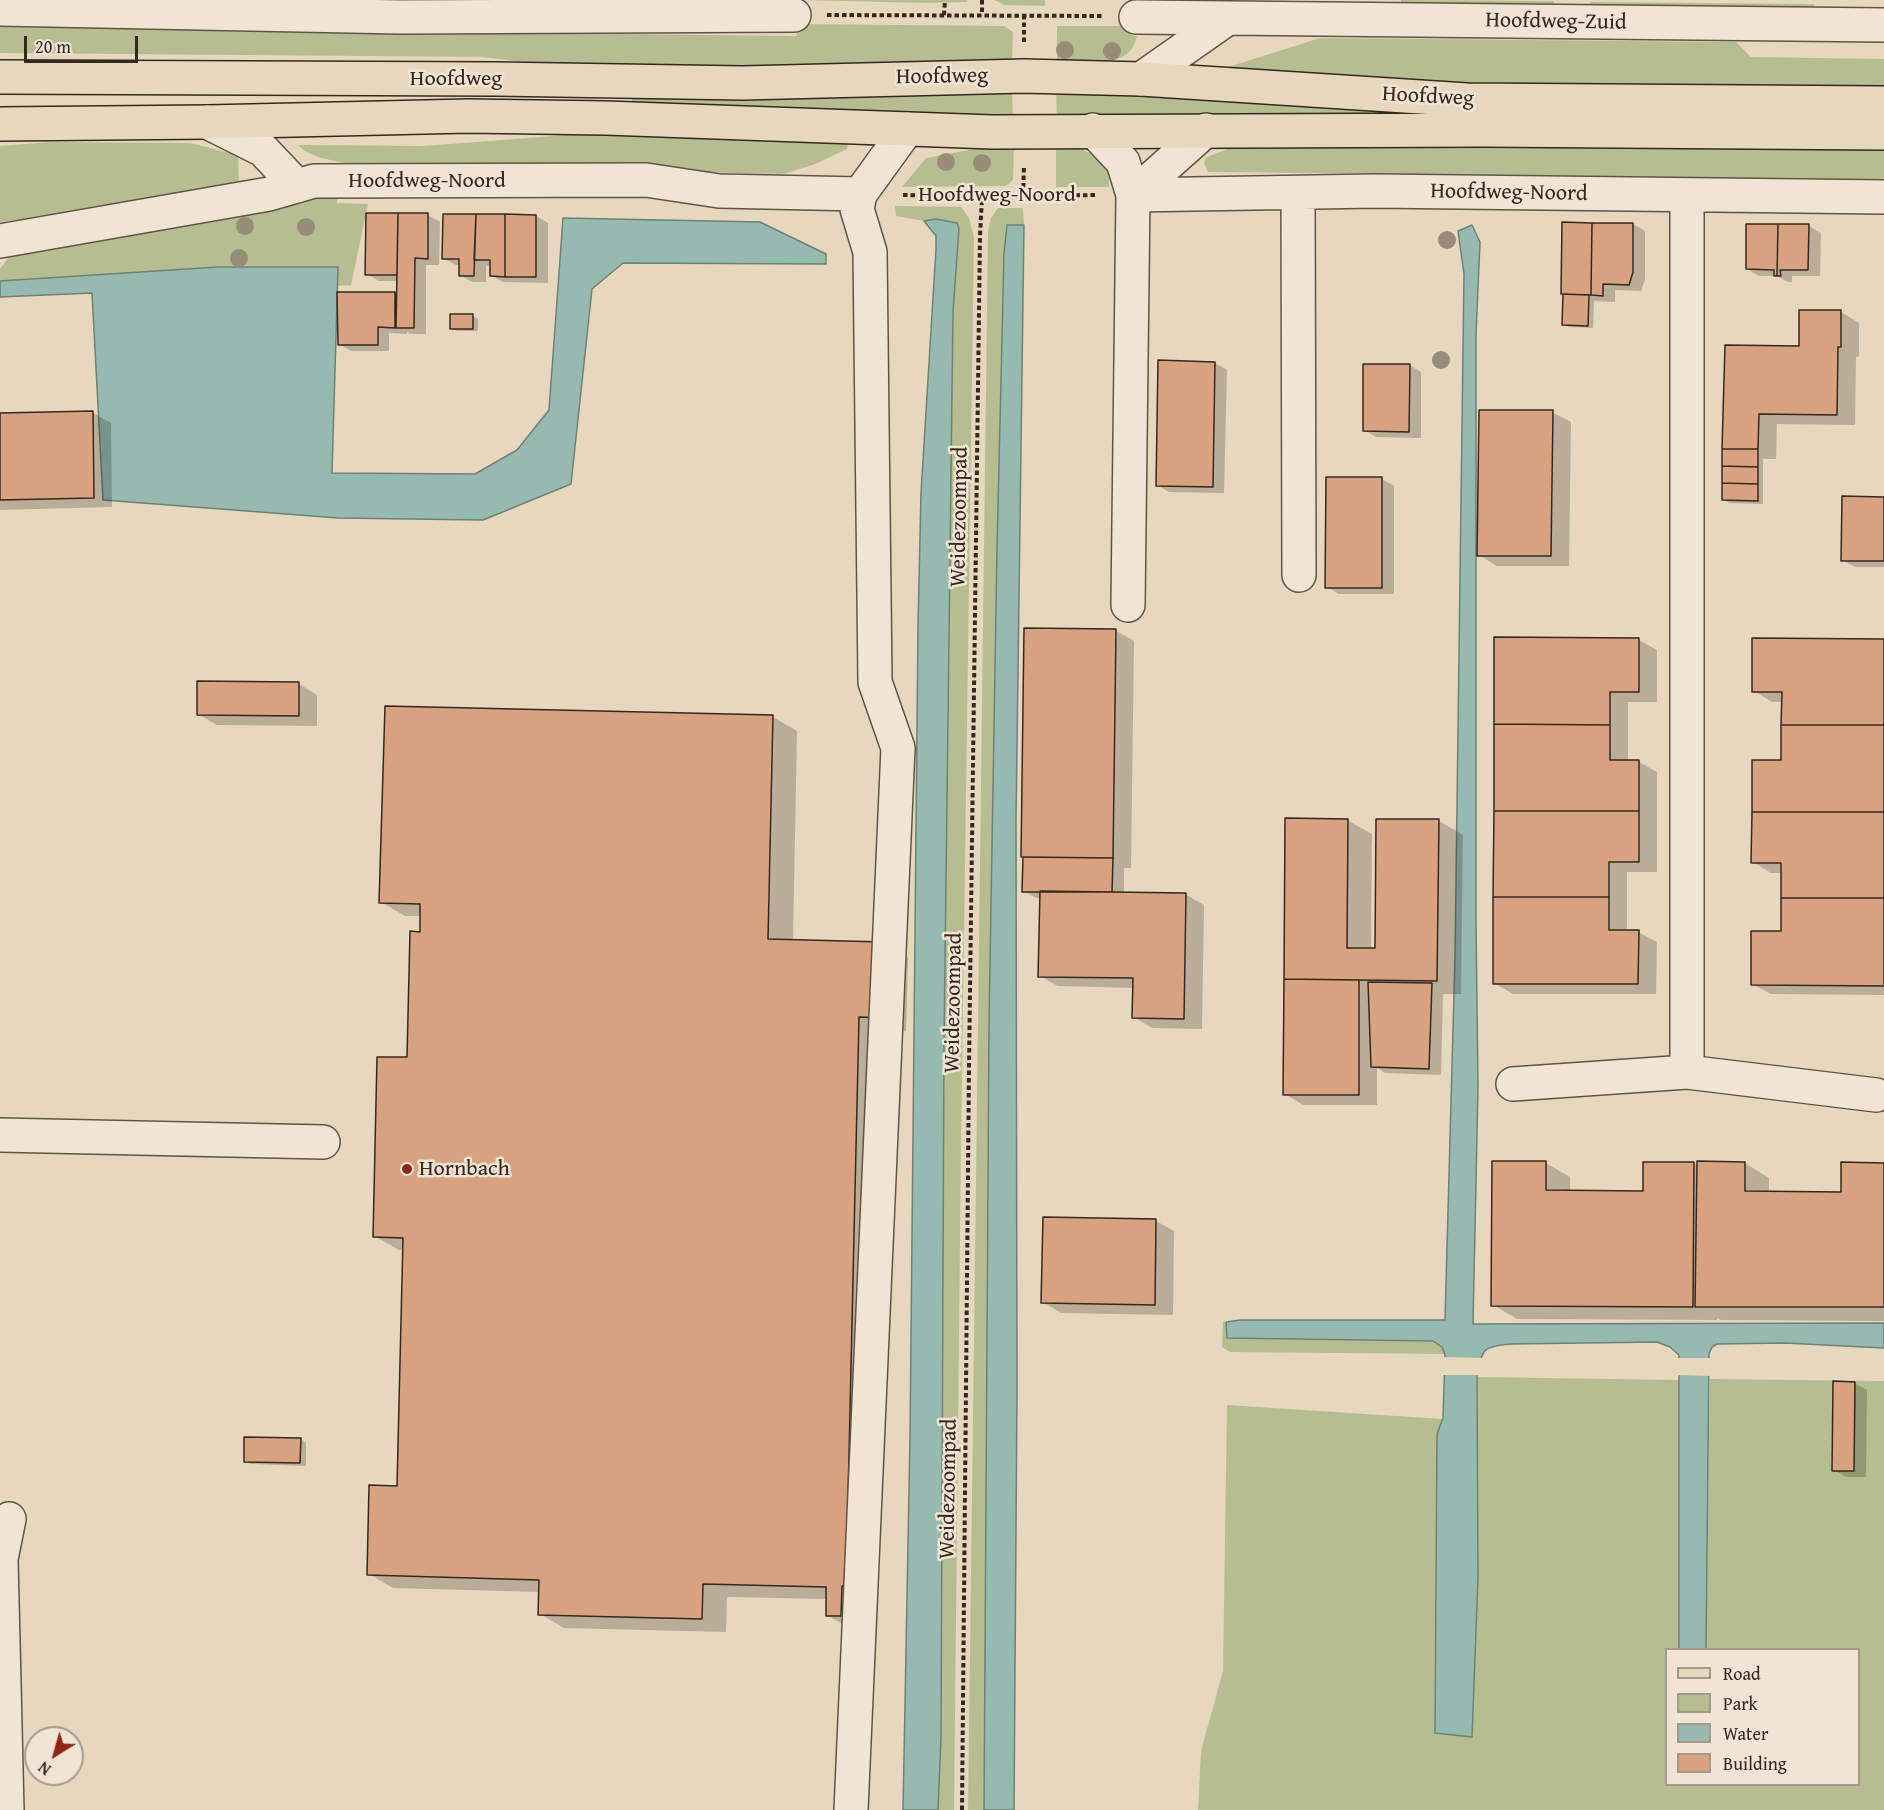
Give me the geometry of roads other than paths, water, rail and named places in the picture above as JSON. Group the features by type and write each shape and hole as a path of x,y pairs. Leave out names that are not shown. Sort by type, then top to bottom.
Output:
{"main road":[{"name":"Hoofdweg","path":"2,76 743,83 1024,75 1141,79 1467,100 1884,103"},
{"name":"Hoofdweg","path":"0,124 468,116 606,118 1002,132 1206,130 1884,133"}],"street":[{"path":"0,9 401,17 794,15"},
{"name":"Hoofdweg-Zuid","path":"1136,17 1228,18 1299,9 1884,25"},
{"path":"1141,79 1228,18"},
{"path":"207,122 262,150 297,186"},
{"path":"851,1810 898,748 875,682 870,252 857,209 860,194 907,129"},
{"path":"1093,130 1123,162 1134,195 1128,605"},
{"path":"1134,195 1206,130"},
{"name":"Hoofdweg-Noord","path":"0,241 270,194 314,181 645,180 719,191 860,194"},
{"name":"Hoofdweg-Noord","path":"1134,195 1375,191 1884,197"},
{"path":"1298,193 1299,574"},
{"path":"1687,196 1687,1072"},
{"path":"1513,1084 1687,1072 1876,1095"},
{"path":"0,1135 323,1142"},
{"path":"7,1810 1,1559 9,1519"}],"water":[{"path":"563,218 760,222 826,254 826,264 623,263 592,289 571,484 483,520 338,518 103,500 92,293 0,297 0,281 218,267 338,267 332,473 475,474 517,450 549,410"},
{"path":"936,219 957,223 959,228 953,312 944,1043 941,1737 938,1810 903,1810 910,1438 918,626 921,493 936,249 936,236 924,221"},
{"path":"1007,225 1024,225 1016,820 1017,1391 1014,1810 984,1810 989,1024 997,549 1004,253"},
{"path":"1472,225 1480,242 1476,334 1478,1087 1473,1324 1884,1323 1884,1348 1785,1343 1717,1344 1712,1347 1709,1354 1706,1648 1679,1648 1679,1355 1670,1347 1657,1342 1511,1344 1494,1346 1485,1351 1477,1377 1478,1577 1472,1737 1435,1733 1437,1434 1443,1418 1445,1354 1442,1347 1433,1341 1227,1338 1226,1322 1240,1320 1445,1320 1455,957 1464,274 1458,231"}],"place":[{"name":"Hornbach","path":"407,1169"}]}
